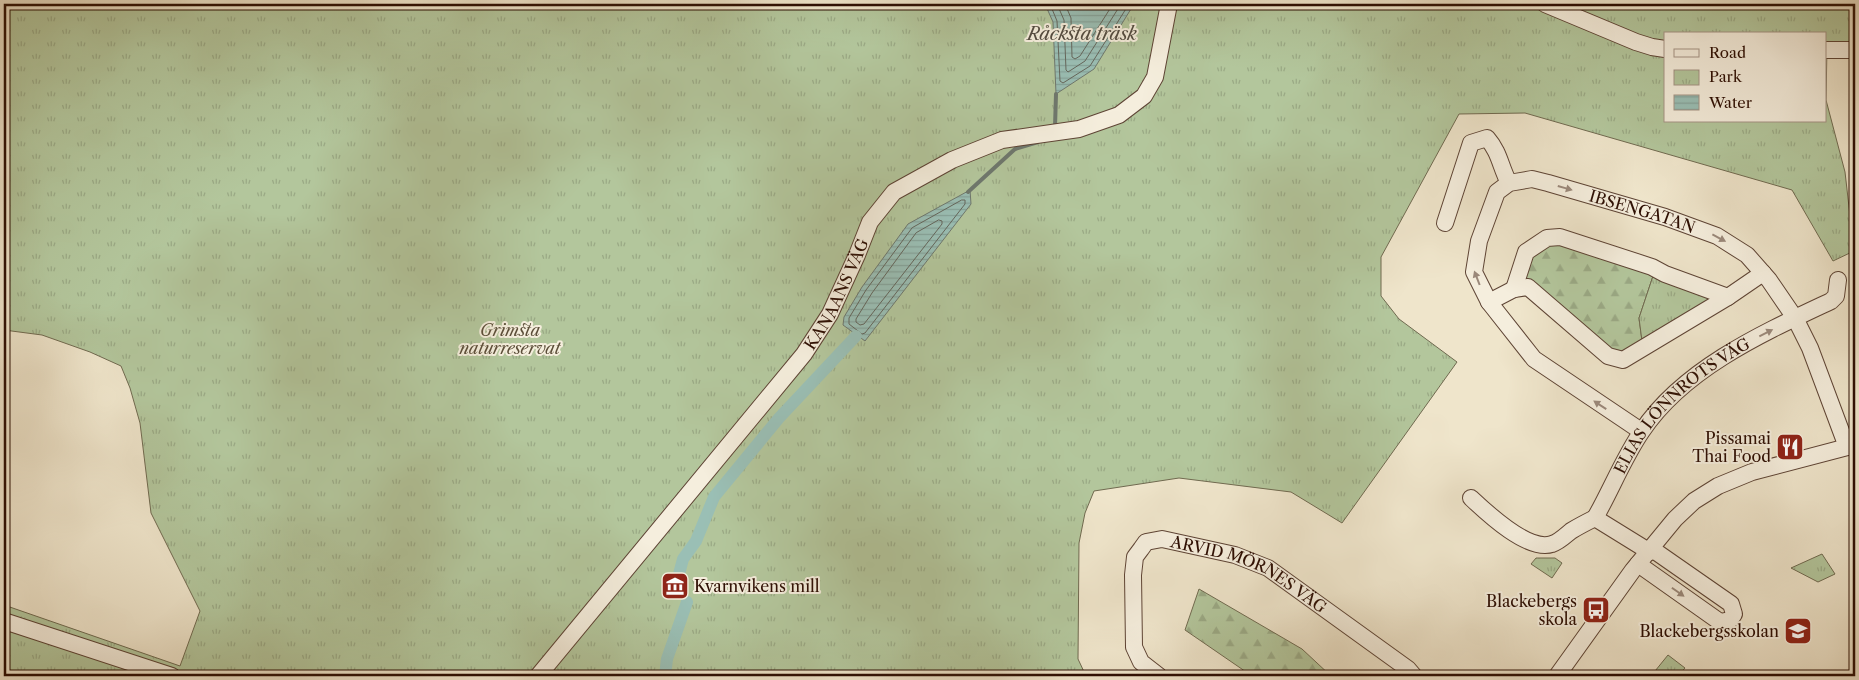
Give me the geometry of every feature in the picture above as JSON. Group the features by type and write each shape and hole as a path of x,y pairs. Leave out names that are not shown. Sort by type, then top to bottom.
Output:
{"street":[{"name":"KANAANS VÄG","path":"538,676 804,354 830,314 870,222 894,192 952,160 986,145 1002,140 1079,129 1119,115 1144,96 1154,77 1169,4"},
{"path":"1545,4 1636,42 1664,49"},
{"path":"1826,50 1855,50"},
{"path":"1445,223 1471,143 1487,138 1497,149 1502,169 1509,183 1497,192 1479,240 1474,272 1489,302 1534,359 1641,431"},
{"name":"IBSENGATAN","path":"1509,183 1532,179 1665,217 1717,236 1747,255 1763,273 1795,318 1810,348 1851,446"},
{"path":"1514,290 1526,252 1547,238 1560,237 1652,266 1665,274 1728,297"},
{"path":"1489,302 1514,290 1528,288 1608,356 1623,360 1728,297 1763,273"},
{"path":"1795,318 1831,301 1836,296 1838,280"},
{"name":"ELIAS LÖNNROTS VÄG","path":"1595,518 1641,431 1661,407 1694,376 1749,341 1795,318"},
{"path":"1557,676 1659,537 1694,501 1718,486 1752,472 1851,446"},
{"path":"1471,498 1508,530 1539,544 1552,544 1577,527 1595,518 1647,555 1731,604 1734,614 1730,620 1720,622 1647,555"},
{"name":"ARVID MÖRNES VÄG","path":"1159,676 1141,662 1134,647 1133,575 1135,557 1140,549 1146,542 1162,539 1235,554 1268,568 1408,669 1414,676"},
{"path":"4,621 172,676"}],"green space":[{"name":"Grimsta naturreservat","path":"4,4 1855,4 1855,46 1827,46 1826,100 1845,172 1854,251 1833,261 1792,190 1525,113 1459,114 1381,257 1381,296 1399,319 1457,362 1342,523 1291,492 1179,478 1094,491 1085,513 1079,543 1078,659 1086,676 4,676 4,605 180,666 200,611 151,513 140,423 130,388 121,366 90,352 42,335 4,330"},
{"path":"1549,242 1649,270 1653,276 1639,318 1642,341 1621,352 1610,349 1522,277 1529,254"},
{"path":"1653,276 1714,296 1715,301 1642,341 1639,318"},
{"path":"1822,554 1835,574 1818,582 1791,568"},
{"path":"1536,558 1555,558 1562,563 1552,578 1531,564"},
{"path":"1199,589 1302,649 1331,676 1252,676 1185,630"},
{"path":"1668,655 1685,668 1678,676 1651,676"}],"water":[{"name":"Råcksta träsk","path":"1045,4 1134,4 1094,69 1056,94 1053,22"},
{"path":"970,190 971,204 865,341 843,325 844,317 862,287 908,224"}],"waterway":[{"path":"1055,127 1056,94"},
{"path":"968,192 1015,149 1038,142"},
{"path":"678,578 683,559 696,541 714,497 779,418 856,336"},
{"path":"665,676 667,659 687,602"}],"railway":[{"path":"1855,55 1855,136"}],"place":[{"name":"Pissamai Thai Food","path":"1790,447"},
{"name":"Kvarnvikens mill","path":"675,586"},
{"name":"Blackebergs skola","path":"1596,610"},
{"name":"Blackebergsskolan","path":"1798,631"}]}
